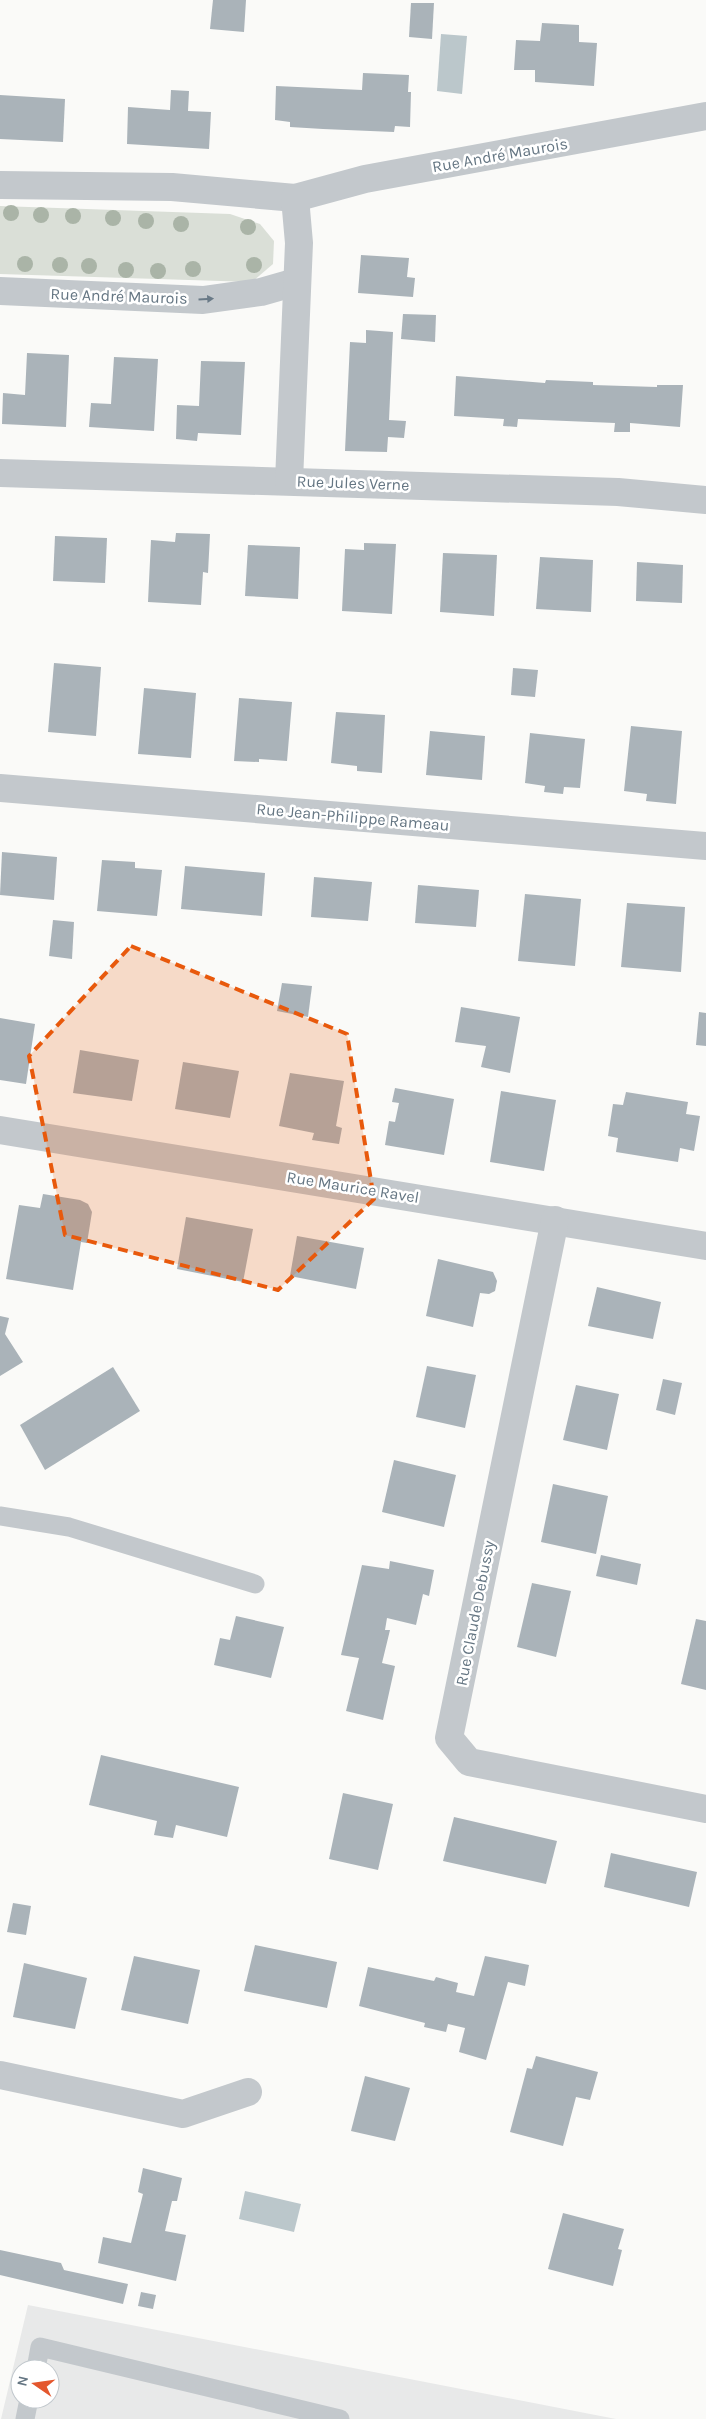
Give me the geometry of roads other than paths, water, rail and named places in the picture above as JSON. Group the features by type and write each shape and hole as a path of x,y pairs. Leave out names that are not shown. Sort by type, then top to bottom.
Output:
{"street":[{"name":"Rue André Maurois","path":"0,185 172,187 296,198 365,179 706,116"},
{"path":"289,481 299,244 296,198"},
{"name":"Rue André Maurois","path":"0,291 204,300 261,292 296,282"},
{"name":"Rue Jules Verne","path":"0,473 618,492 706,500"},
{"name":"Rue Jean-Philippe Rameau","path":"0,788 706,846"},
{"name":"Rue Maurice Ravel","path":"0,1130 706,1246"},
{"name":"Rue Claude Debussy","path":"555,1220 449,1738 469,1762 706,1809"},
{"path":"0,2075 183,2114 248,2092"}],"lane":[{"path":"0,1516 69,1527 255,1584"},
{"path":"38,2359 40,2347 340,2419"}]}
